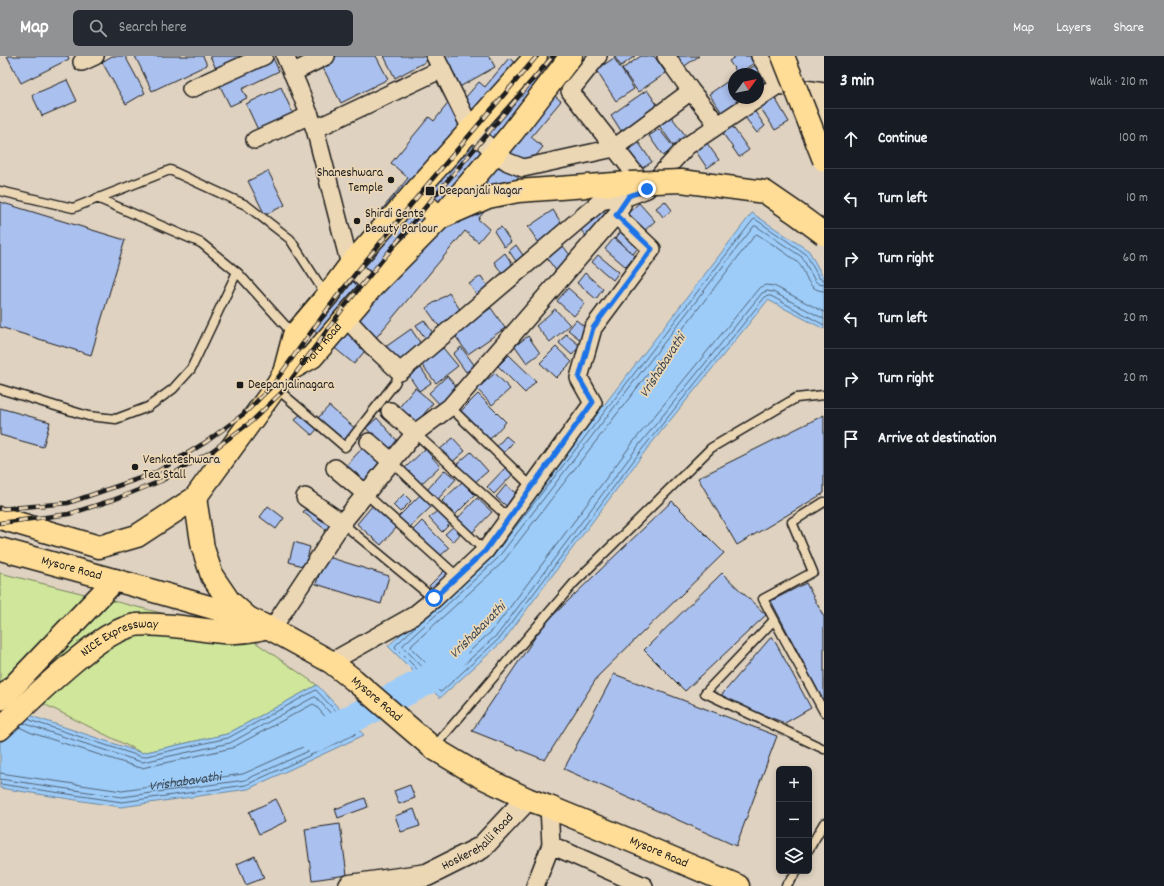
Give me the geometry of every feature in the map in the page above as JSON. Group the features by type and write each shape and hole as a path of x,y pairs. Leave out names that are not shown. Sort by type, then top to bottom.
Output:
{"main road":[{"path":"280,381 294,335 327,296 350,265 536,56"},
{"path":"543,56 566,62"},
{"path":"783,56 824,160"},
{"name":"Chord Road","path":"195,498 280,381 312,357 372,287 440,218 512,133 566,62"},
{"path":"413,194 440,218 496,195 518,192 635,189 681,182 765,192 824,234"},
{"path":"0,518 98,548 137,536 195,498 203,548 212,576 229,601 263,625"},
{"name":"Mysore Road","path":"0,549 115,580 263,625 331,662 431,746 480,776 527,799 738,886"},
{"name":"NICE Expressway","path":"0,729 7,698 115,580"},
{"name":"NICE Expressway","path":"7,698 49,681 102,639 132,625 174,626 227,633 251,632 263,625"}],"street":[{"path":"191,89 264,56"},
{"path":"285,56 312,122 350,265 372,287"},
{"path":"292,73 326,56"},
{"path":"598,56 570,91 614,148 635,189"},
{"path":"666,56 718,125"},
{"path":"760,56 778,85"},
{"path":"255,140 312,122 437,59 471,129 495,153 508,162 523,168 614,148 691,91"},
{"path":"263,625 279,618 342,523 415,433 450,407 616,215 635,189 687,146 778,85 818,91 824,118"},
{"path":"346,317 372,346 400,372 601,201 635,189"},
{"path":"331,662 413,616 485,551 593,402 579,378 593,328 652,249 616,215"},
{"path":"390,411 415,433"},
{"path":"369,442 392,462"},
{"path":"335,468 366,494"},
{"path":"305,497 342,523"},
{"name":"Hoskerehalli Road","path":"350,886 426,875 481,848 527,799"},
{"path":"533,884 551,845 549,807"},
{"path":"551,845 618,881 644,886"}],"lane":[{"path":"0,191 73,208 170,170 246,205 290,240 327,296"},
{"path":"97,198 201,243 237,272 294,335"},
{"path":"0,389 88,416 116,419 148,407 173,389 191,369 237,272"},
{"path":"280,381 345,446 395,383 400,372"},
{"path":"431,746 574,583 711,448 796,398 824,396"},
{"path":"450,407 532,487"},
{"path":"415,433 509,518"},
{"path":"392,462 485,551"},
{"path":"366,494 457,576"},
{"path":"824,502 792,522 813,572 763,599 824,712"},
{"path":"342,523 434,598"},
{"path":"774,620 704,693 824,749"},
{"path":"812,844 824,823"},
{"path":"786,886 795,874"}],"green space":[{"path":"0,573 242,633 317,685 227,734 142,753 0,682"}],"water":[{"path":"752,213 809,251 824,279 824,329 768,300 646,450 504,640 440,698 388,646 490,553"},
{"path":"317,685 364,735 248,789 121,807 0,788 0,702 37,718 142,753 227,734"}],"building":[{"path":"7,56 68,56 69,59 21,83"},
{"path":"112,56 125,56 145,93 126,104 102,62"},
{"path":"135,56 203,56 207,65 152,91"},
{"path":"210,56 254,56 218,73"},
{"path":"272,56 279,71 242,89 247,98 230,106 218,82"},
{"path":"332,56 376,56 388,79 341,103 320,62"},
{"path":"384,56 424,56 427,61 395,78"},
{"path":"445,56 489,56 495,67 456,89 439,59"},
{"path":"614,56 635,56 621,66"},
{"path":"641,56 654,56 666,73 638,92 622,69"},
{"path":"670,56 699,56 679,70"},
{"path":"736,56 758,56 760,59 747,68 734,68 729,61"},
{"path":"509,58 561,101 531,137 543,147 511,186 508,184 478,219 489,229 478,242 465,231 354,364 295,315 408,178 391,163 429,117 434,121 450,101 457,107 479,82 485,87"},
{"path":"614,58 634,89 616,101 596,70"},
{"path":"760,62 771,78 764,83 764,68 751,68"},
{"path":"67,80 77,101 42,116 32,95"},
{"path":"728,81 728,104 738,104 723,114 709,94"},
{"path":"281,87 294,116 259,132 246,104"},
{"path":"647,90 660,109 623,134 611,115"},
{"path":"775,98 789,122 775,130 760,107"},
{"path":"753,109 765,126 757,133 744,116"},
{"path":"670,115 689,140 676,149 658,124"},
{"path":"732,126 749,150 739,157 722,132"},
{"path":"659,129 674,148 663,156 649,136"},
{"path":"704,139 719,160 707,168 693,147"},
{"path":"639,143 652,162 639,170 627,151"},
{"path":"268,171 285,205 265,215 248,181"},
{"path":"665,201 672,210 663,217 656,208"},
{"path":"0,202 125,240 91,355 0,327"},
{"path":"639,203 655,221 643,232 627,214"},
{"path":"553,210 565,229 541,246 528,227"},
{"path":"604,210 612,220 589,240 581,230"},
{"path":"501,227 511,242 504,247 494,231"},
{"path":"624,227 643,242 633,254 616,238"},
{"path":"614,238 635,256 626,267 605,249"},
{"path":"560,242 573,259 557,272 543,253"},
{"path":"516,245 527,261 520,267 509,251"},
{"path":"505,253 516,270 505,278 494,262"},
{"path":"598,255 619,272 613,280 592,262"},
{"path":"585,273 603,289 596,299 577,283"},
{"path":"481,276 492,293 481,301 469,284"},
{"path":"568,288 585,303 574,316 557,301"},
{"path":"449,293 463,314 441,329 426,308"},
{"path":"491,308 505,328 468,354 454,334"},
{"path":"555,309 570,325 550,342 536,326"},
{"path":"424,320 435,336 427,341 416,325"},
{"path":"576,320 590,331 582,341 568,330"},
{"path":"411,329 423,347 396,366 384,348"},
{"path":"566,334 580,346 572,355 559,343"},
{"path":"528,336 540,353 527,363 515,346"},
{"path":"461,347 475,366 466,372 453,354"},
{"path":"556,347 572,362 556,378 540,363"},
{"path":"443,348 458,366 436,383 421,364"},
{"path":"509,355 536,381 525,393 498,366"},
{"path":"421,368 431,383 419,391 409,376"},
{"path":"495,373 510,389 492,405 477,389"},
{"path":"447,376 460,391 442,407 429,393"},
{"path":"415,388 433,403 415,425 397,410"},
{"path":"478,394 506,422 489,440 460,412"},
{"path":"329,406 357,430 345,443 317,419"},
{"path":"0,408 50,422 43,447 0,435"},
{"path":"301,413 318,428 312,435 295,420"},
{"path":"824,415 824,493 737,545 698,478"},
{"path":"377,418 402,446 392,456 366,428"},
{"path":"506,436 513,442 504,453 497,446"},
{"path":"453,438 465,451 450,464 438,451"},
{"path":"366,444 387,463 364,489 343,469"},
{"path":"425,449 440,466 421,484 405,468"},
{"path":"471,452 488,471 474,483 457,464"},
{"path":"506,467 513,474 494,494 487,487"},
{"path":"445,470 456,479 438,499 427,490"},
{"path":"462,482 475,495 455,515 442,501"},
{"path":"506,485 521,498 511,510 496,497"},
{"path":"404,494 411,501 400,512 393,505"},
{"path":"421,494 433,505 409,528 398,517"},
{"path":"477,498 492,512 472,533 457,519"},
{"path":"312,501 335,520 326,530 303,512"},
{"path":"672,501 724,553 598,676 545,760 472,731 544,624"},
{"path":"373,505 397,527 381,545 357,524"},
{"path":"268,506 284,518 276,529 260,517"},
{"path":"437,511 450,524 442,532 429,518"},
{"path":"422,521 449,548 439,557 413,530"},
{"path":"455,525 462,532 453,542 445,534"},
{"path":"294,542 310,547 305,567 289,562"},
{"path":"325,556 389,576 381,604 316,584"},
{"path":"446,569 453,577 436,593 429,586"},
{"path":"722,573 766,615 685,691 644,650"},
{"path":"806,583 824,617 824,702 771,601"},
{"path":"772,636 811,708 785,723 719,698"},
{"path":"614,674 777,736 736,846 564,769"},
{"path":"410,785 415,798 399,804 394,791"},
{"path":"365,798 368,807 338,818 335,809"},
{"path":"276,799 287,821 259,834 249,812"},
{"path":"414,809 420,826 401,832 395,816"},
{"path":"340,824 347,875 312,880 305,829"},
{"path":"255,856 264,878 246,885 237,864"}],"waterway":[{"name":"Vrishabavathi","path":"314,738 428,680 453,656"}],"railway":[{"path":"0,509 68,503 155,473 206,442 245,413 272,386 335,299 422,191 537,56"},
{"path":"0,523 69,514 113,500 161,481 212,451 252,421 282,392 344,307 432,199 553,56"}],"place":[{"name":"Shaneshwara Temple","path":"391,180"},
{"name":"Deepanjali Nagar","path":"430,191"},
{"name":"Shirdi Gents Beauty Parlour","path":"357,221"},
{"name":"Deepanjalinagara","path":"240,385"},
{"name":"Venkateshwara Tea Stall","path":"135,467"}],"route":[{"path":"434,598 485,551 593,402 579,378 593,328 652,249 616,215 629,196 647,189"}]}
